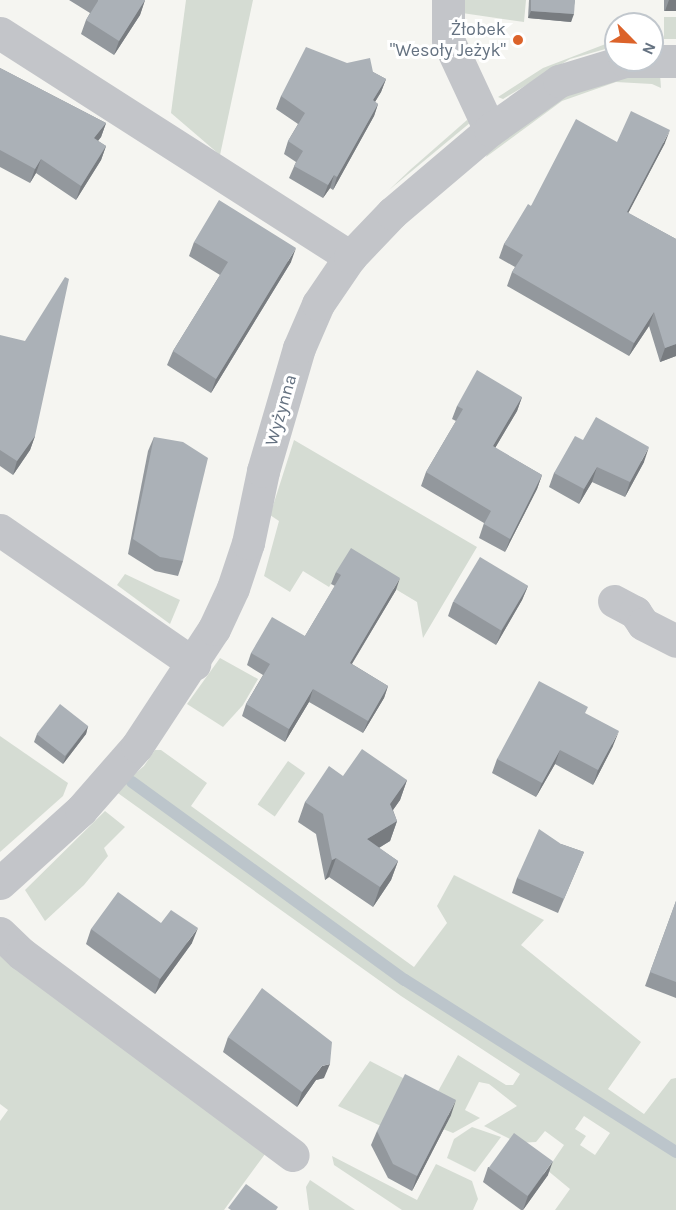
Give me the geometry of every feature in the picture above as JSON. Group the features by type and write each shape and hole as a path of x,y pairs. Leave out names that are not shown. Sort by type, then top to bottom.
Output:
{"street":[{"path":"448,0 448,40 490,130"},
{"path":"0,33 350,257"},
{"name":"Wyżynna","path":"0,883 81,810 137,746 194,664 233,588 298,348 318,304 350,257 392,213 490,130 536,96 585,71 625,61 676,61"},
{"path":"0,530 194,664"},
{"path":"614,601 635,612 643,624 676,641"},
{"path":"0,933 22,954 293,1155"}],"shaded area":[{"path":"186,0 253,0 220,155 171,113"},
{"path":"465,0 526,0 524,22 462,13"},
{"path":"664,17 676,17 676,39 664,39"},
{"path":"604,45 604,49 570,59 503,99 498,97 543,68"},
{"path":"660,74 661,88 652,84 616,82 562,101 486,157 488,151 560,97 611,77"},
{"path":"467,120 471,122 389,190 410,170"},
{"path":"294,440 477,547 423,638 417,602 347,560 329,587 303,571 290,592 264,576 279,521 270,515"},
{"path":"125,574 180,600 170,624 117,585"},
{"path":"220,658 258,679 243,705 223,727 187,704"},
{"path":"0,736 68,783 63,796 0,852"},
{"path":"155,750 161,750 207,783 191,806 414,967 447,923 437,906 454,875 544,920 521,945 641,1042 608,1089 644,1114 671,1079 676,1078 676,1210 555,1210 570,1189 547,1170 564,1145 545,1131 536,1142 518,1143 484,1126 517,1106 489,1084 479,1082 465,1110 480,1118 453,1133 443,1129 381,1126 338,1106 370,1061 436,1095 458,1055 506,1085 513,1085 520,1074 401,996 115,791 144,766","holes":["584,1116 610,1133 595,1155 580,1145 586,1136 575,1129"]},
{"path":"288,761 305,773 275,816 258,804"},
{"path":"105,811 125,827 104,848 108,856 84,885 45,921 25,890"},
{"path":"0,949 268,1150 224,1210 0,1210 0,1121 8,1110 0,1104"},
{"path":"472,1127 501,1137 475,1172 447,1158 454,1139"},
{"path":"332,1156 417,1200 436,1164 472,1181 478,1199 473,1210 402,1210 334,1165"},
{"path":"310,1180 355,1210 309,1210 306,1187"}],"building":[{"path":"98,0 145,0 119,41 86,20"},
{"path":"531,0 575,0 574,14 531,11"},
{"path":"306,47 347,63 370,58 373,72 386,79 373,100 378,104 337,177 334,175 328,185 294,166 303,151 288,141 305,113 281,96"},
{"path":"0,68 106,123 94,138 106,146 81,186 41,159 35,169 0,150"},
{"path":"631,111 670,130 627,212 676,239 676,344 665,348 654,312 634,343 512,272 523,255 504,244 528,204 531,206 576,119 617,142"},
{"path":"219,200 296,248 216,379 173,351 228,262 194,242"},
{"path":"65,277 69,279 35,436 17,461 0,450 0,335 25,341"},
{"path":"477,370 522,397 493,446 542,475 510,539 484,524 491,511 426,472 463,409 457,406"},
{"path":"596,417 649,447 630,482 597,467 584,489 554,473 575,436 583,440"},
{"path":"154,437 183,442 208,458 183,561 160,557 133,539"},
{"path":"351,548 400,578 350,663 388,686 368,721 313,689 289,729 246,704 270,664 251,653 272,617 305,636 341,575 336,572"},
{"path":"480,557 528,586 501,630 453,602"},
{"path":"539,681 588,707 585,713 619,731 598,770 560,750 542,783 497,759"},
{"path":"60,704 88,726 65,756 37,734"},
{"path":"362,749 407,780 390,804 397,821 367,839 398,861 380,887 336,858 332,860 323,814 305,802 329,766 343,776"},
{"path":"539,829 561,844 584,852 564,899 517,878"},
{"path":"118,892 161,923 171,910 198,928 160,979 91,929"},
{"path":"676,901 676,982 650,972"},
{"path":"262,988 332,1042 330,1064 322,1066 302,1092 228,1037"},
{"path":"405,1074 456,1100 417,1176 393,1164 377,1131"},
{"path":"514,1133 553,1161 528,1196 489,1168"},
{"path":"246,1184 278,1207 276,1210 231,1210 228,1208"}],"waterway":[{"path":"132,782 405,980 676,1152"}],"place":[{"name":"Żłobek \"Wesoły Jeżyk\"","path":"518,40"}]}
